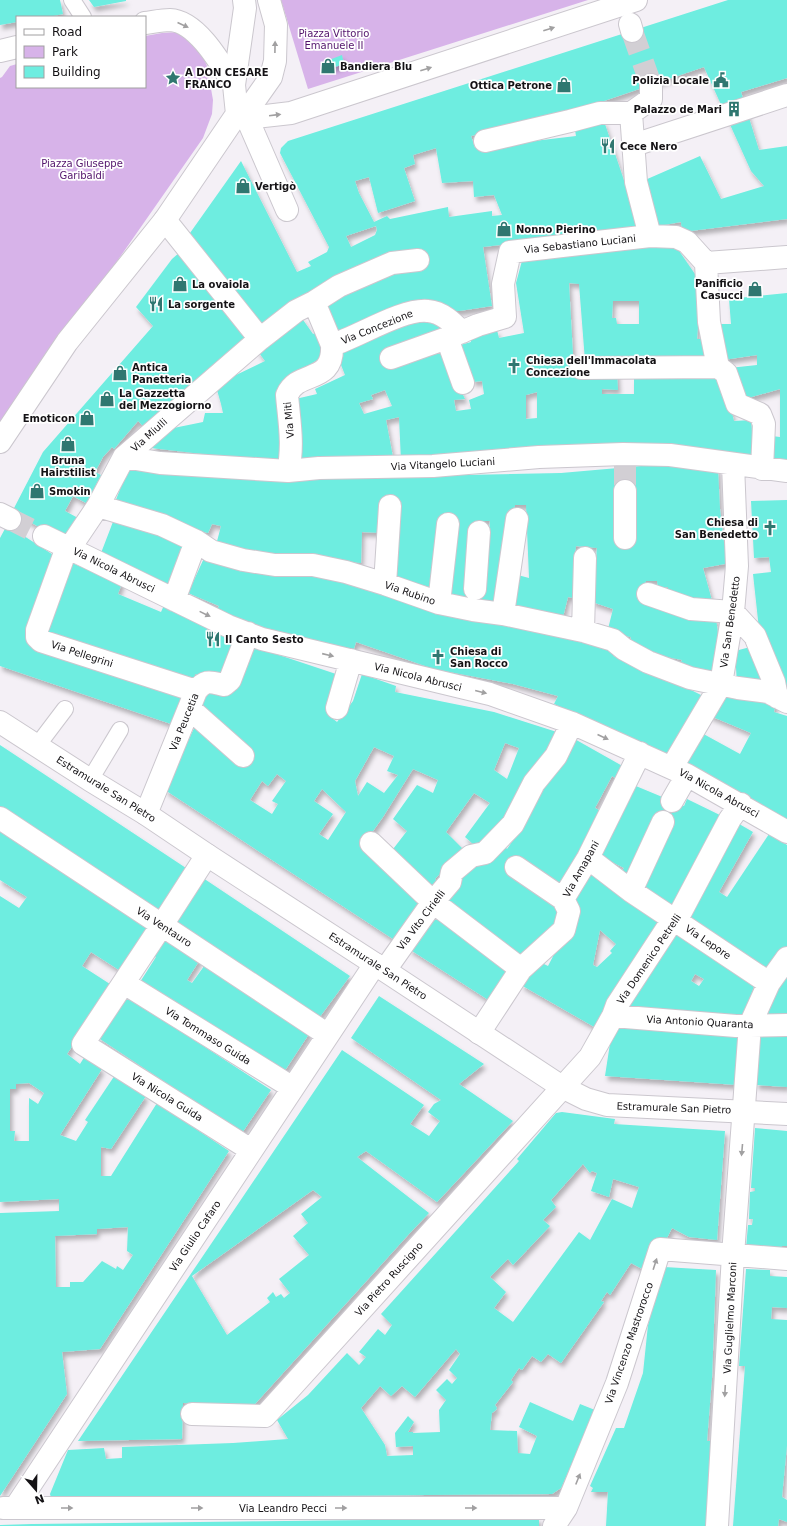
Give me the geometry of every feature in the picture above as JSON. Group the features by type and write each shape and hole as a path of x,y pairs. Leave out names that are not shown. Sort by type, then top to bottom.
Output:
{"street":[{"path":"234,85 245,8 244,0"},
{"path":"0,442 67,342 165,220 271,77 275,60 276,25 269,0"},
{"path":"242,116 292,113 636,0"},
{"path":"146,23 171,20 186,25 197,34 217,57 234,85 242,116 287,210"},
{"path":"0,51 16,48"},
{"path":"485,141 600,113 631,114 651,99 650,86"},
{"path":"634,145 787,95"},
{"path":"631,114 636,182 650,236"},
{"path":"165,220 260,339"},
{"name":"Via Sebastiano Luciani","path":"454,335 478,324 505,317 503,284 510,252 650,236 676,237 687,242 706,263"},
{"path":"718,367 709,322 706,263 787,257"},
{"name":"Via Miulli","path":"69,548 98,506 124,457 260,339 296,310 314,302 340,286 392,263 418,260"},
{"name":"Via Concezione","path":"314,302 332,345 405,314 418,311 430,311 440,314 452,321 454,335"},
{"path":"391,358 454,335 463,383"},
{"name":"Via Miti","path":"288,471 291,460 291,441 287,395 290,389 298,383 324,370 331,362 332,345"},
{"path":"581,368 718,367 726,373 737,404 760,414 764,424 762,468"},
{"name":"Via Vitangelo Luciani","path":"124,457 167,463 288,471 319,468 432,466 539,457 624,459 670,455 787,471"},
{"name":"Via San Benedetto","path":"672,801 680,771 721,684 733,612 737,566 733,464"},
{"path":"625,491 626,538"},
{"name":"Via Rubino","path":"98,506 162,525 196,541 211,551 243,560 275,565 313,566 346,572 386,584 439,603 474,600 503,614 583,631 613,640 624,649 648,662 683,676 738,688 768,692 782,700"},
{"path":"386,584 390,506"},
{"path":"503,614 517,519"},
{"path":"439,603 448,524"},
{"path":"474,600 479,532"},
{"name":"Via Nicola Abrusci","path":"44,536 228,626 262,639 490,694 572,723 680,771 741,804 787,832"},
{"path":"174,600 196,541"},
{"name":"Via Pellegrini","path":"69,548 63,558 37,630 37,637 42,641 193,700"},
{"path":"583,631 585,558"},
{"path":"648,594 691,609 733,612 755,636 782,700"},
{"name":"Via Peucetia","path":"146,814 193,700 202,684 208,682 224,685 230,680 248,633"},
{"path":"337,708 351,660"},
{"path":"193,700 243,756"},
{"name":"Estramurale San Pietro","path":"0,722 146,814 562,1087 586,1099 607,1105 787,1114"},
{"name":"Via Vito Cirielli","path":"380,967 450,882 452,872 471,856 485,853 513,824 534,783 556,756 572,723"},
{"name":"Via Amapani","path":"479,1033 521,969 564,930 569,911 563,899 588,858 640,753"},
{"name":"Via Domenico Petrelli","path":"562,1087 590,1057 613,1016 617,1005 668,927 676,921 730,819 741,804"},
{"name":"Via Ventauro","path":"0,818 328,1035"},
{"path":"631,891 663,822"},
{"path":"371,843 433,902 521,969"},
{"path":"124,983 207,855"},
{"name":"Via Lepore","path":"588,858 631,891 769,983"},
{"path":"516,867 563,899"},
{"path":"750,1025 769,983 787,958"},
{"name":"Via Giulio Cafaro","path":"7,1508 252,1150 328,1035 380,967"},
{"name":"Via Nicola Guida","path":"124,983 83,1044 252,1150"},
{"name":"Via Tommaso Guida","path":"124,983 293,1088"},
{"name":"Via Antonio Quaranta","path":"613,1016 722,1025 787,1025"},
{"name":"Via Guglielmo Marconi","path":"717,1526 750,1025"},
{"name":"Via Pietro Ruscigno","path":"192,1414 265,1416 562,1087"},
{"name":"Via Vincenzo Mastrorocco","path":"554,1526 566,1508 617,1383 660,1249 734,1255"},
{"path":"734,1255 787,1259"},
{"name":"Via Leandro Pecci","path":"7,1508 566,1508"}],"lane":[{"path":"72,0 82,16"},
{"path":"37,746 65,709"},
{"path":"90,780 120,730"}],"green space":[{"name":"Piazza Vittorio Emanuele II","path":"281,0 588,0 308,89"},
{"name":"Piazza Giuseppe Garibaldi","path":"178,32 199,48 207,66 213,100 212,114 203,138 0,429 0,78 10,66 16,64 16,88 146,88 146,36"}],"building":[{"path":"0,0 60,0 63,14 53,16 16,16 16,22 0,25"},
{"path":"89,0 126,0 126,1 94,7"},
{"path":"728,0 787,0 787,78 741,92 759,150 787,146 787,219 682,232 681,222 658,226 645,180 700,156 721,199 764,186 751,171 704,67 595,104 471,136 475,148 576,136 575,130 604,121 640,228 483,247 492,306 459,311 440,311 340,337 332,320 326,300 425,254 261,329 190,233 241,161 297,272 311,266 308,262 327,252 329,247 280,153 281,148 288,141","holes":["436,148 442,183 473,181 474,197 494,195 502,215 492,216 492,211 449,217 448,207 390,219 387,216 374,222 359,193 355,181 369,177 378,213 415,201 404,168 415,164 413,155","376,226 377,230 375,235 351,247 346,236"]},
{"path":"342,55 344,64 332,68 329,60"},
{"path":"675,245 697,277 700,301 697,339 707,339 708,362 585,361 579,284 569,283 574,373 617,371 618,390 602,389 602,394 634,394 634,379 723,378 734,421 751,420 754,457 401,461 399,417 386,420 393,457 297,461 291,400 317,394 315,389 345,375 336,352 402,323 437,318 445,335 440,346 465,399 454,400 456,411 471,409 469,400 484,394 482,381 473,382 470,368 461,370 453,347 471,342 470,338 497,330 499,338 524,333 516,283 523,257","holes":["613,301 639,301 639,324 617,324 616,318 612,318","385,390 392,406 364,414 359,403 373,399 371,395","537,392 537,418 526,419 526,395"]},
{"path":"180,252 250,339 147,430 138,421 114,449 112,447 103,457 95,472 101,475 86,503 73,496 65,511 78,518 66,542 12,512 43,452 153,326 136,307 172,259"},
{"path":"787,293 787,463 769,460 772,436 780,437 780,389 741,400 729,368 757,365 757,355 723,360 715,324 731,324 729,299"},
{"path":"301,317 313,334 322,329 322,357 283,381 288,441 283,460 210,460 211,455 151,448 159,431 203,422 205,413 223,413 215,383 265,361 257,350"},
{"path":"675,463 718,468 720,509 724,543 730,563 703,568 713,604 668,598 668,587 658,588 657,581 646,581 645,588 639,587 638,600 659,608 716,618 718,634 712,679 680,664 682,660 657,655 630,643 631,637 607,633 613,609 592,602 597,548 576,546 573,570 577,570 579,599 568,597 563,617 508,607 514,574 529,578 526,505 515,505 498,608 479,605 482,547 489,533 490,521 481,521 469,603 437,589 395,577 383,533 362,532 361,563 215,549 221,526 212,524 208,533 113,507 129,467 309,478 561,473"},
{"path":"787,500 787,691 759,629 753,574 771,572 769,557 754,558 751,501"},
{"path":"116,514 189,541 171,585 101,553"},
{"path":"7,525 58,558 30,643 184,697 174,725 0,666 0,538"},
{"path":"205,556 330,575 616,647 613,656 647,668 703,696 668,758 554,704 558,696 513,684 434,669 356,642 353,652 252,624 217,610 219,606 188,593"},
{"path":"67,561 89,570 123,580 118,594 161,612 165,603 208,627 206,631 238,640 224,681 195,674 194,682 40,632"},
{"path":"249,645 339,675 331,706 327,714 337,722 353,701 362,674 396,686 395,692 494,712 560,733 549,759 481,851 465,837 490,803 474,793 446,832 463,849 435,879 442,886 432,896 390,853 407,831 393,819 417,785 433,793 438,780 413,769 383,817 363,845 422,902 396,941 165,790 196,724 245,767 254,756 198,710 212,688","holes":["505,743 519,748 507,779 494,770","374,747 394,756 387,771 398,775 384,793 367,782 358,796 355,781","277,774 286,781 272,801 278,804 272,814 250,800 262,781 268,786","322,789 346,812 328,840 319,834 333,814 314,801"]},
{"path":"754,646 772,683 737,684 735,651"},
{"path":"719,693 776,701 774,712 787,716 787,821 684,763 698,731 740,754 751,733 708,715"},
{"path":"571,737 626,768 619,780 612,776 595,808 601,811 580,855 556,890 515,859 506,870 528,889 562,906 564,922 520,963 442,901 461,875 501,842 507,849 530,816 525,812"},
{"path":"0,745 189,870 160,911 0,808"},
{"path":"631,784 684,806 687,799 726,818 675,915 631,877 621,872 624,868 598,855"},
{"path":"734,821 753,832 719,892 727,897 769,834 787,845 787,947 769,973 682,917"},
{"path":"0,826 153,926 122,972 91,952 82,966 113,986 67,1054 80,1064 85,1056 102,1069 60,1135 76,1141 88,1122 85,1120 115,1075 146,1096 111,1149 101,1147 101,1176 111,1176 157,1103 229,1151 100,1349 62,1352 67,1394 0,1496 0,1213 59,1211 59,1199 0,1202 0,896 19,908 27,897 0,880","holes":["29,1083 44,1093 38,1104 29,1098 29,1141 14,1141 15,1131 10,1131 10,1089 16,1089 16,1084","128,1227 127,1251 133,1255 123,1270 117,1266 116,1269 102,1261 83,1282 70,1282 70,1287 56,1287 55,1236 97,1234 97,1229"]},
{"path":"587,870 666,922 596,1028 521,985 536,960 548,966 562,939 569,941 577,893","holes":["600,930 616,944 610,951 612,953 597,967 593,965"]},
{"path":"203,878 350,976 319,1018 174,921"},
{"path":"434,913 511,975 493,1003 409,949"},
{"path":"674,927 755,982 743,1021 620,1006","holes":["695,974 704,979 699,986 691,981"]},
{"path":"163,938 201,958 187,980 192,983 207,962 311,1031 280,1078 140,982 156,957 152,954"},
{"path":"787,966 787,1019 761,1013"},
{"path":"125,995 271,1090 242,1133 97,1037"},
{"path":"379,996 484,1064 459,1084 513,1121 437,1202 366,1151 357,1157 429,1213 255,1404 183,1403 182,1439 78,1441 342,1050 424,1105 410,1124 429,1136 440,1121 428,1112 434,1104 441,1100 351,1038","holes":["313,1190 322,1197 301,1214 308,1223 293,1236 309,1255 279,1279 290,1293 284,1298 281,1294 276,1297 273,1292 267,1298 270,1302 227,1335 192,1276"]},
{"path":"613,1024 739,1033 738,1085 605,1076"},
{"path":"758,1030 787,1032 787,1087 756,1085"},
{"path":"562,1112 615,1119 614,1124 725,1131 717,1240 689,1237 672,1228 665,1242 646,1271 631,1263 610,1295 607,1292 601,1301 604,1302 561,1363 548,1354 541,1362 532,1356 522,1370 519,1368 511,1380 513,1382 495,1405 497,1408 492,1413 490,1430 517,1431 518,1453 530,1454 537,1436 519,1427 530,1402 573,1421 580,1404 595,1410 561,1488 552,1494 74,1498 52,1501 50,1494 68,1450 104,1448 106,1459 122,1458 122,1447 233,1443 288,1439 277,1420 308,1395 347,1353 359,1365 366,1357 359,1352 378,1329 385,1335 392,1325 381,1314 519,1161 517,1159 556,1113","holes":["583,1164 590,1173 592,1171 597,1173 591,1191 609,1197 613,1179 639,1187 632,1208 612,1199 590,1240 579,1232 513,1322 494,1308 506,1292 490,1277 508,1259 513,1265 550,1226 543,1220 556,1207 551,1200","456,1349 460,1354 449,1370 457,1378 452,1384 447,1379 436,1390 446,1400 439,1410 440,1432 408,1432 414,1422 408,1416 395,1433 396,1447 413,1446 413,1455 387,1456 385,1445 361,1408 380,1386 391,1396 402,1386 415,1397"]},
{"path":"755,1128 787,1131 787,1246 782,1246 782,1252 746,1248 748,1225 752,1225 753,1219 749,1219 750,1192 755,1191 755,1188 751,1188"},
{"path":"664,1267 716,1270 712,1378 707,1441 712,1441 706,1526 606,1526 608,1492 591,1492 593,1488 590,1486 616,1428 624,1428 643,1373 648,1325"},
{"path":"746,1269 770,1270 770,1276 787,1277 787,1308 772,1307 771,1319 787,1320 787,1445 782,1497 787,1500 787,1522 779,1519 778,1526 733,1526 745,1366 739,1366"},
{"path":"539,1518 539,1526 0,1526 32,1524"}],"tunnel":[{"path":"632,31 651,85"},
{"path":"625,463 625,491"},
{"path":"10,519 44,536"}],"place":[{"name":"Bandiera Blu","path":"328,66"},
{"name":"A DON CESARE FRANCO","path":"173,78"},
{"name":"Polizia Locale","path":"721,80"},
{"name":"Ottica Petrone","path":"564,85"},
{"name":"Palazzo de Mari","path":"734,109"},
{"name":"Cece Nero","path":"608,146"},
{"name":"Vertigò","path":"243,186"},
{"name":"Nonno Pierino","path":"504,229"},
{"name":"La ovaiola","path":"180,284"},
{"name":"Panificio Casucci","path":"755,289"},
{"name":"La sorgente","path":"156,304"},
{"name":"Chiesa dell'Immacolata Concezione","path":"514,366"},
{"name":"Antica Panetteria","path":"120,373"},
{"name":"La Gazzetta del Mezzogiorno","path":"107,399"},
{"name":"Emoticon","path":"87,418"},
{"name":"Bruna Hairstilist","path":"68,444"},
{"name":"Smokin","path":"37,491"},
{"name":"Chiesa di San Benedetto","path":"770,528"},
{"name":"Il Canto Sesto","path":"213,639"},
{"name":"Chiesa di San Rocco","path":"438,657"}]}
